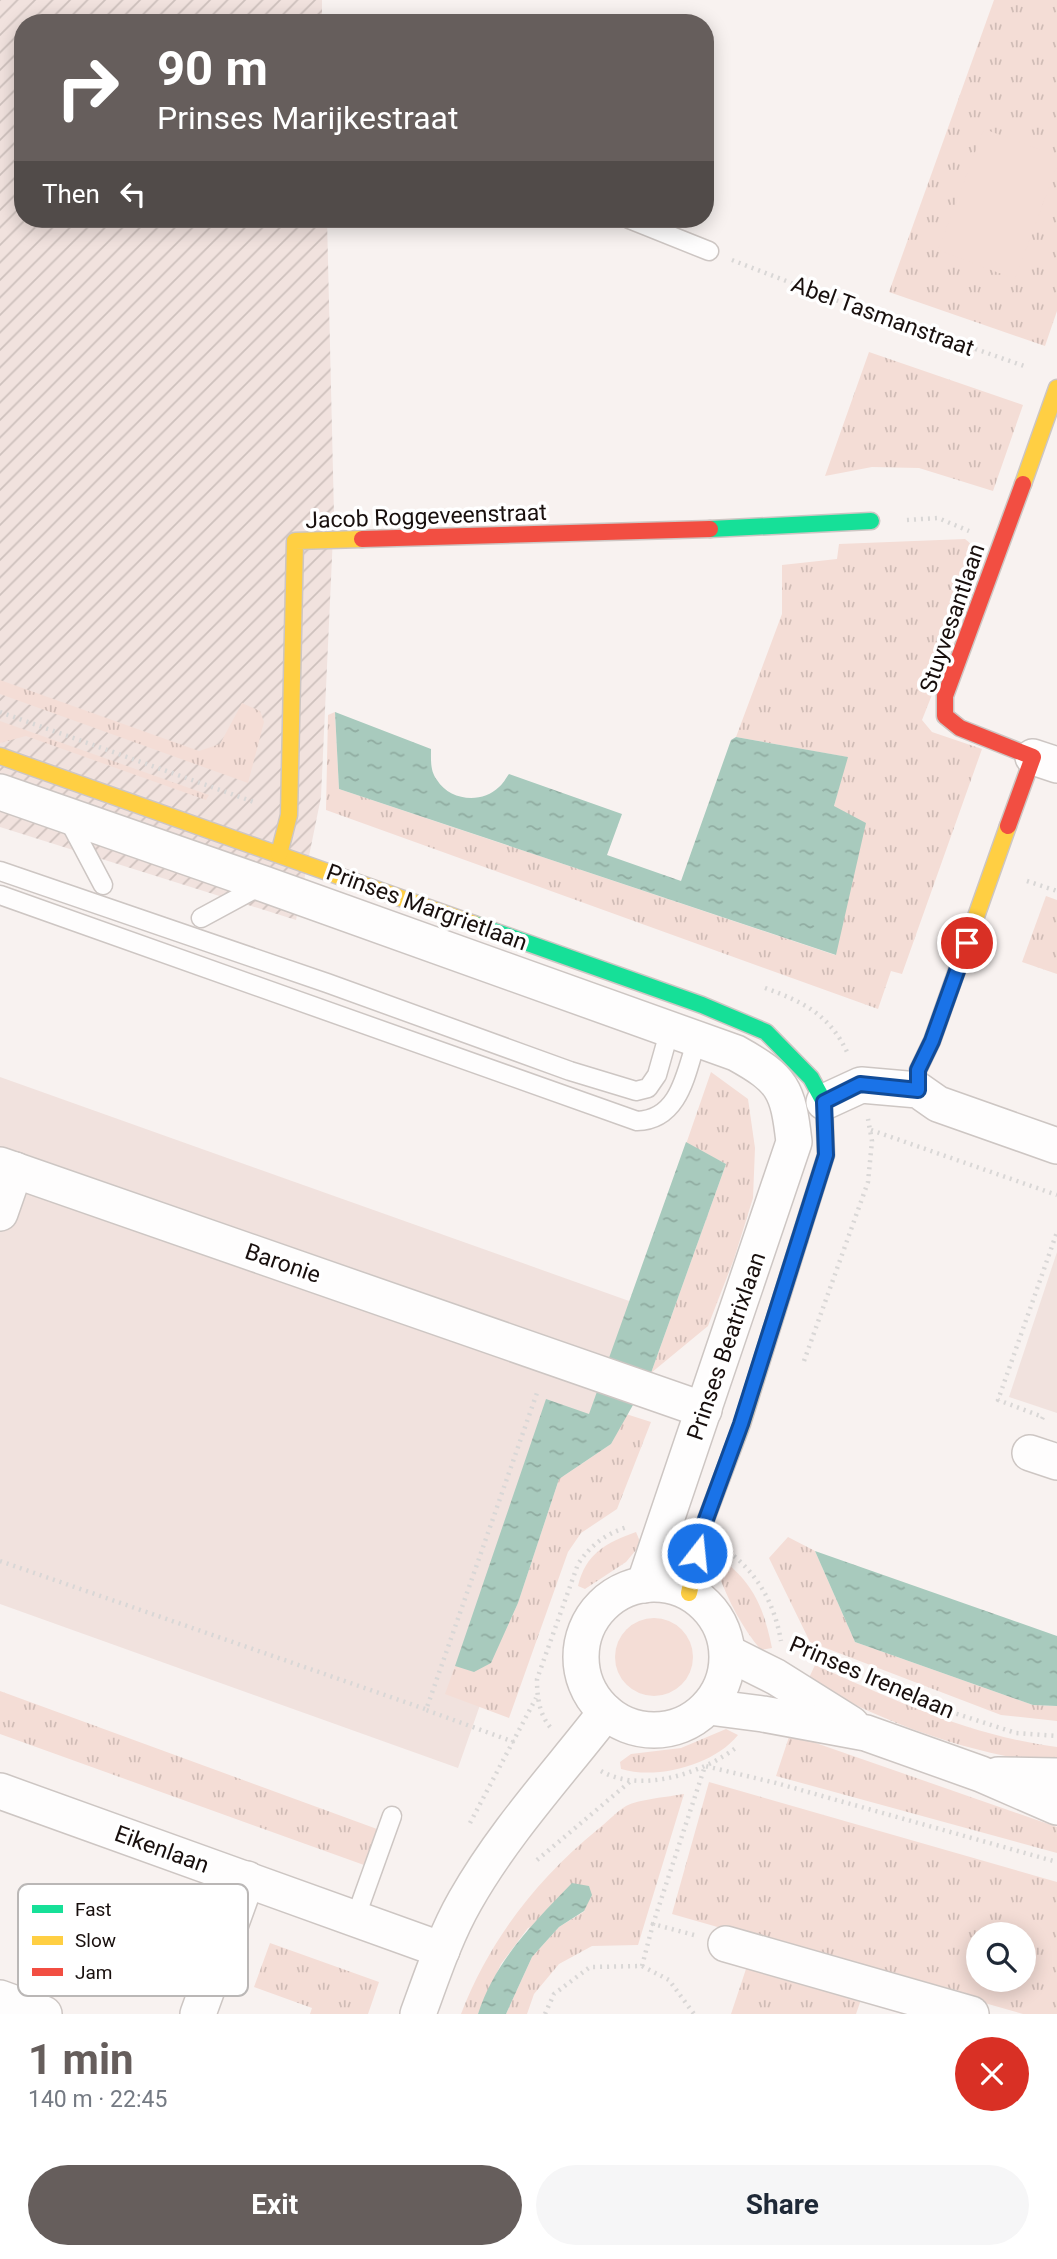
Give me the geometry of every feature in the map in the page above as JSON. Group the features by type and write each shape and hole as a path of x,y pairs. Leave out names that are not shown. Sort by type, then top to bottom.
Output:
{"street":[{"name":"Stuyvesantlaan","path":"918,1090 918,1070 1045,761 960,728 945,716 945,695 1002,545 1057,388"},
{"name":"Jacob Roggeveenstraat","path":"272,869 289,815 295,541 670,531 871,521"},
{"name":"Prinses Margrietlaan","path":"0,756 272,869 736,1053 766,1069 779,1085 807,1103 811,1078 766,1032 702,1005 272,869 66,813 0,792"},
{"path":"807,1103 860,1084 918,1090 938,1104 1057,1146"},
{"name":"Prinses Beatrixlaan","path":"689,1593 705,1522 723,1417 794,1142 807,1103"},
{"name":"Baronie","path":"0,1213 8,1167 723,1417"},
{"name":"Prinses Beatrixlaan","path":"644,1585 723,1417"},
{"path":"644,1585 675,1587 689,1593 699,1599 716,1618 726,1641 727,1665 722,1687 709,1707 700,1715 677,1727 652,1731 628,1726 596,1702 584,1677 581,1664 584,1636 589,1623 607,1601 644,1585"},
{"name":"Prinses Irenelaan","path":"728,1653 776,1677 866,1733"},
{"name":"Prinses Irenelaan","path":"709,1707 866,1733 981,1774 1057,1807"},
{"path":"418,2014 442,1950 465,1901 510,1833 606,1712"},
{"name":"Prinses Irenelaan","path":"981,1774 1057,1776"},
{"name":"Eikenlaan","path":"0,1791 442,1950"},
{"path":"245,1884 247,1879"},
{"path":"726,1944 971,2014"},
{"path":"198,2014 205,1996"},
{"path":"0,1998 44,2014"}],"lane":[{"path":"652,228 709,250"},
{"path":"66,813 103,885"},
{"path":"201,918 272,869"},
{"path":"0,871 327,983 570,1071 636,1091 648,1088 684,1034"},
{"path":"0,895 153,953 637,1121 652,1121 672,1104 678,1094 684,1034"},
{"path":"153,953 166,936 180,933"},
{"path":"355,1919 392,1816"}],"path":[{"name":"Abel Tasmanstraat","path":"709,250 830,298 1030,369"},
{"path":"871,521 938,518 1002,545"},
{"path":"870,1130 1057,1195"},
{"path":"1043,1457 1043,1417 998,1400 1057,1232"},
{"path":"426,1710 550,1356"},
{"name":"Prinses Irenelaan","path":"734,1556 748,1568 771,1604 782,1644"},
{"path":"0,1561 514,1742"},
{"name":"Prinses Irenelaan","path":"801,1650 820,1656 920,1702 1016,1733 1057,1736"},
{"path":"642,1966 653,1924 705,1766 776,1783 1057,1862"},
{"path":"534,1863 632,1780"},
{"path":"653,1924 726,1944"},
{"path":"545,2014 554,1994 590,1967 642,1966 669,1980 694,2014"}],"shaded area":[{"path":"0,0 322,0 322,14 14,14 14,228 327,228 334,514 321,797 296,920 0,827"},
{"path":"0,1077 646,1307 559,1479 458,1768 0,1604"},
{"path":"1057,1252 1057,1413 1009,1397"}],"green space":[{"path":"994,0 1057,0 1057,311 1045,346 889,292"},
{"path":"984,129 1057,156 1057,166 1015,279 938,250"},
{"path":"869,352 1023,405 993,491 919,468 872,467 825,476"},
{"path":"965,539 976,554 973,584 961,580 929,668 941,672 922,720 932,732 982,749 902,974 891,971 878,1009 326,810 328,715 335,712 339,789 835,955 834,806 847,757 736,737 782,614 782,565 837,559 839,544"},
{"path":"0,680 199,751 220,744 242,703 260,711 264,722 248,783 0,694"},
{"path":"0,721 209,795 206,800 26,736 0,743"},
{"path":"1046,896 1057,900 1057,974 1022,962"},
{"path":"711,1072 748,1099 755,1148 753,1198 734,1259 708,1326 651,1373 726,1164 705,1153 685,1147"},
{"path":"626,1414 651,1422 617,1509 581,1533 568,1552 509,1718 445,1694 455,1666 474,1672 491,1663 518,1603 559,1479 611,1444"},
{"path":"636,1532 641,1544 626,1562 585,1589 578,1586 592,1557 607,1545"},
{"path":"788,1537 815,1551 855,1642 1033,1705 1057,1706 1057,1721 1001,1715 810,1642 769,1558"},
{"path":"723,1560 743,1579 756,1599 772,1648 761,1650 736,1613 718,1573"},
{"path":"654,1618 669,1621 681,1630 690,1642 693,1657 690,1672 681,1684 669,1693 654,1696 639,1693 627,1684 618,1672 615,1657 618,1642 627,1630 639,1621"},
{"path":"815,1665 933,1715 1025,1742 1057,1747 1057,1764 1025,1760 960,1745 897,1723 808,1680"},
{"path":"0,1691 377,1829 364,1865 0,1734"},
{"path":"726,1729 738,1735 728,1746 700,1762 651,1773 621,1769 620,1762 631,1754 681,1748"},
{"path":"790,1734 1057,1827 1057,1853 776,1776"},
{"path":"709,1782 1057,1882 1057,2014 1023,2014 672,1914"},
{"path":"684,1794 638,1945 592,1946 559,1964 534,1994 527,2014 506,2014 532,1957 559,1927 585,1911 528,1928 501,1964 478,2014 461,2014 485,1961 500,1937 535,1891 575,1849 626,1806"},
{"path":"270,1943 379,1982 368,2014 310,2014 312,2008 254,1987"},
{"path":"750,1957 865,1988 856,2014 731,2014"}],"water":[{"path":"335,712 431,749 431,765 435,777 443,787 458,796 484,796 500,786 509,774 622,814 607,855 681,881 731,740 736,737 848,757 834,806 866,823 836,955 339,789"},
{"path":"686,1142 726,1164 651,1373 611,1444 559,1479 518,1603 491,1663 474,1672 455,1666 546,1399 589,1414"},
{"path":"815,1551 1057,1636 1057,1706 1033,1705 855,1642"},
{"path":"572,1883 589,1886 592,1895 584,1911 559,1927 532,1957 506,2014 478,2014 485,1995 517,1943"}],"traffic: fast":[{"path":"710,529 871,521"},
{"path":"474,924 702,1005 766,1032 811,1078 824,1102 826,1155 799,1241"}],"traffic: slow":[{"path":"1023,484 1057,388"},
{"path":"279,854 289,815 295,541 362,539"},
{"path":"0,756 474,924"},
{"path":"918,1090 918,1070 932,1041 1008,826"},
{"path":"689,1593 705,1522 742,1424 799,1241"}],"traffic: jam":[{"path":"1008,826 1033,757 960,728 945,716 945,696 1023,484"},
{"path":"362,539 710,529"}],"route":[{"path":"697,1553 826,1155 824,1102 860,1084 918,1090 918,1070 932,1041 967,943"}]}
